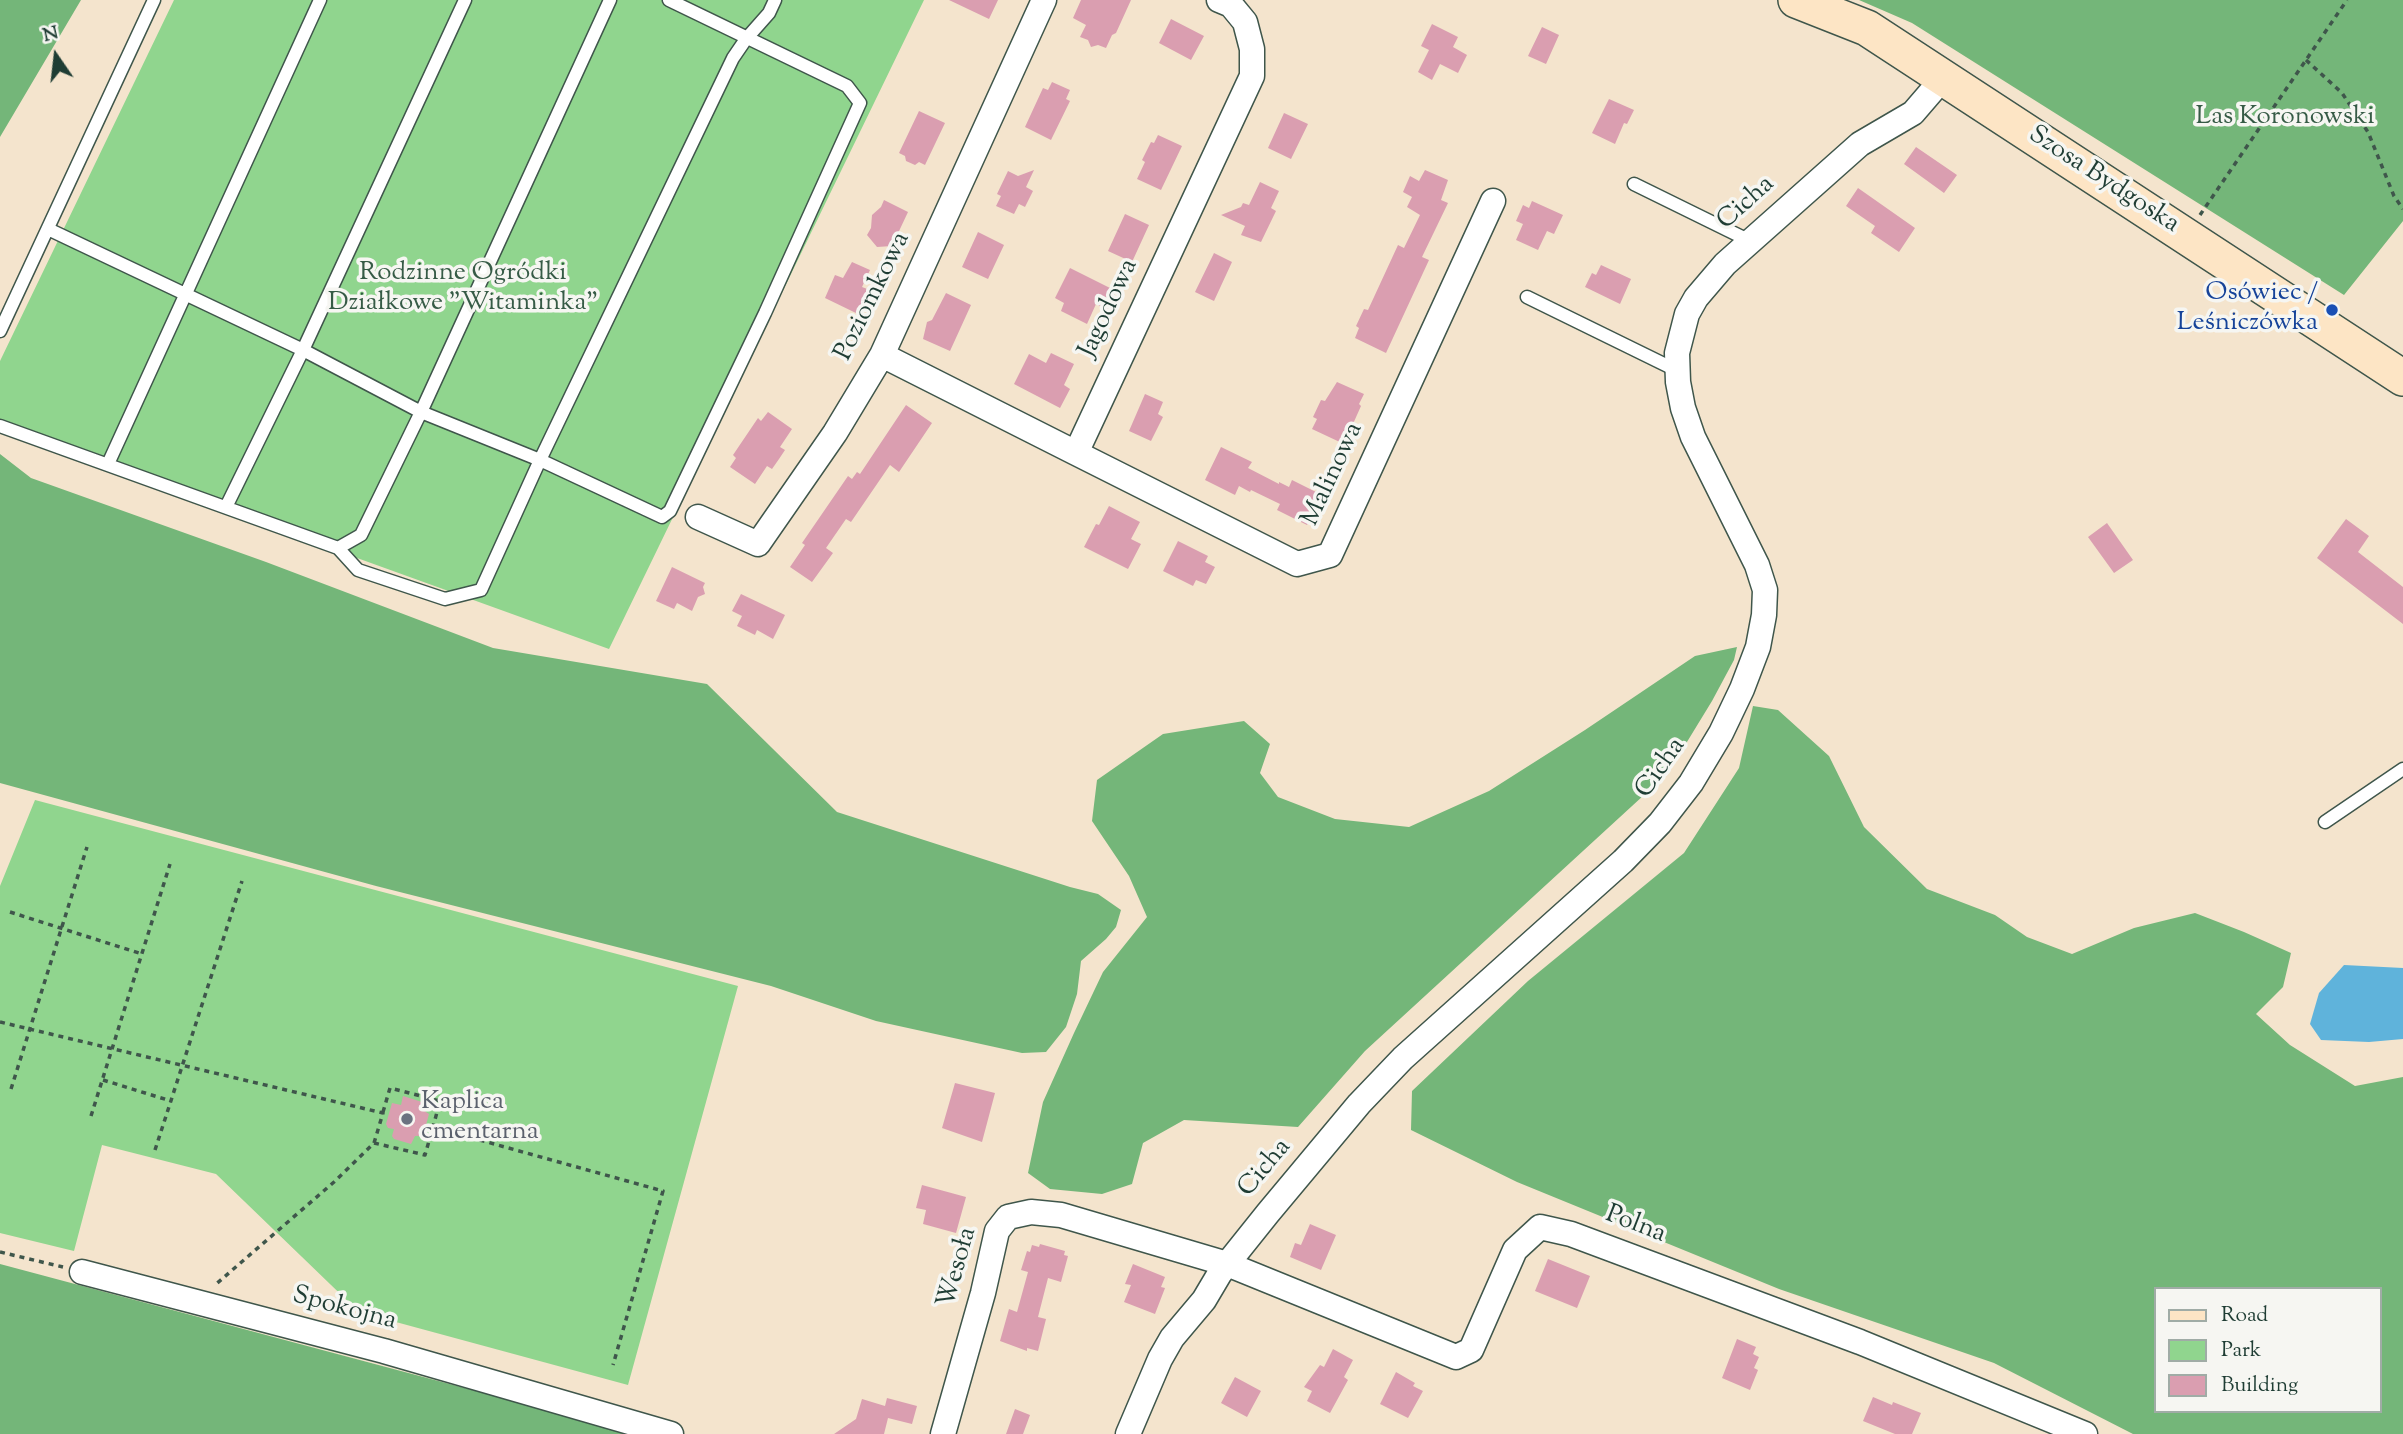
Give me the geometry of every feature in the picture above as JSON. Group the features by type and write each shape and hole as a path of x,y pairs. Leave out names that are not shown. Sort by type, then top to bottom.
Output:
{"main road":[{"name":"Szosa Bydgoska","path":"1796,0 1867,28 2403,378"}],"street":[{"name":"Poziomkowa","path":"698,517 758,544 835,433 882,355 1044,0"},
{"name":"Jagodowa","path":"1076,453 1252,76 1252,49 1245,22 1231,5 1219,0"},
{"name":"Cicha","path":"1128,1434 1160,1359 1172,1338 1204,1300 1227,1264 1359,1104 1403,1058 1623,861 1660,823 1691,783 1721,733 1742,689 1758,647 1765,590 1757,565 1693,437 1683,408 1677,353 1686,314 1725,264 1750,241 1860,144 1913,113 1944,77"},
{"name":"Malinowa","path":"1076,453 1297,564 1330,555 1493,201"},
{"path":"882,355 1076,453"},
{"name":"Wesoła","path":"943,1434 983,1293 997,1231 1008,1216 1031,1212 1060,1215 1227,1264"},
{"name":"Polna","path":"1227,1264 1456,1357 1471,1350 1515,1250 1540,1227 1571,1234 1860,1342 2085,1434"},
{"name":"Spokojna","path":"82,1272 384,1351 671,1434"}],"lane":[{"path":"0,331 154,0"},
{"path":"108,464 320,0"},
{"path":"226,507 303,350 465,0"},
{"path":"338,548 362,535 610,0"},
{"path":"48,229 303,350 421,412 540,460 662,517 670,511 765,313 860,103 847,86 669,0"},
{"path":"0,426 338,548 358,570 444,598 481,590 540,460 733,58 769,13 775,0"},
{"path":"1634,184 1750,241"},
{"path":"1527,297 1678,371"},
{"path":"2325,822 2403,769"}],"path":[{"path":"2186,235 2347,0"},
{"path":"2306,60 2342,93 2368,132 2394,196 2403,208"},
{"path":"11,1088 87,847"},
{"path":"91,1116 170,864"},
{"path":"155,1150 242,881"},
{"path":"10,912 142,954"},
{"path":"0,1021 383,1113"},
{"path":"103,1080 171,1101"},
{"path":"195,1302 334,1182 374,1143 390,1088 440,1101 425,1155 374,1143"},
{"path":"433,1127 663,1191 614,1365"},
{"path":"0,1252 82,1272"}],"green space":[{"path":"0,0 81,0 0,137"},
{"name":"Rodzinne Ogródki Działkowe \"Witaminka\"","path":"174,0 924,0 609,649 0,429 0,361"},
{"name":"Las Koronowski","path":"1859,0 2403,0 2403,221 2344,295 1912,23"},
{"path":"0,454 31,478 266,562 493,648 707,684 837,812 1098,894 1121,910 1116,927 1081,961 1077,994 1066,1027 1046,1052 1022,1053 876,1021 771,986 376,886 0,783"},
{"path":"1737,647 1734,660 1712,701 1668,773 1365,1051 1298,1127 1184,1120 1143,1143 1132,1184 1102,1194 1050,1189 1028,1173 1043,1102 1074,1033 1103,972 1147,917 1129,876 1092,821 1097,780 1163,734 1244,721 1270,744 1260,773 1278,797 1335,819 1409,827 1489,791 1695,656"},
{"path":"1753,706 1778,710 1829,756 1864,827 1927,889 1995,915 2027,937 2072,954 2134,928 2195,913 2291,953 2283,987 2256,1014 2290,1045 2355,1086 2403,1077 2403,1434 2133,1434 1994,1363 1779,1289 1517,1182 1411,1130 1412,1091 1528,981 1684,853 1739,768"},
{"path":"35,800 738,986 628,1385 359,1312 216,1174 102,1145 74,1251 0,1233 0,886"},
{"path":"0,1264 637,1434 0,1434"}],"water":[{"path":"2344,965 2403,968 2403,1039 2369,1042 2321,1040 2310,1024 2319,993"}],"building":[{"path":"949,0 998,0 989,19"},
{"path":"1081,0 1131,0 1106,48 1098,45 1091,47 1088,40 1080,37 1086,25 1073,18"},
{"path":"1171,19 1204,36 1191,60 1159,43"},
{"path":"1432,24 1458,37 1453,47 1467,55 1458,73 1440,64 1432,80 1418,72 1429,50 1421,46"},
{"path":"1542,27 1559,35 1546,64 1528,56"},
{"path":"1052,82 1070,90 1066,99 1070,101 1051,140 1025,127 1043,88 1048,90"},
{"path":"1609,99 1634,110 1627,124 1624,123 1615,144 1592,133"},
{"path":"919,111 945,123 925,165 906,161 905,156 899,153"},
{"path":"1284,113 1308,124 1291,159 1268,148"},
{"path":"1158,135 1182,146 1161,190 1137,179 1145,162 1142,160 1151,142 1154,143"},
{"path":"1916,147 1957,175 1944,193 1904,164"},
{"path":"1034,170 1026,187 1033,191 1025,207 1019,204 1014,214 996,206 1001,196 997,194 1008,171 1018,176"},
{"path":"1425,170 1448,180 1441,200 1448,203 1422,257 1429,260 1386,353 1355,338 1359,328 1356,326 1364,309 1368,310 1398,245 1404,248 1420,215 1407,207 1412,197 1403,192 1410,176 1419,181"},
{"path":"1260,182 1279,191 1271,208 1276,211 1261,242 1241,235 1245,226 1221,215 1241,207 1243,203 1249,205"},
{"path":"1858,188 1915,228 1899,252 1871,233 1875,226 1846,206"},
{"path":"884,200 908,212 892,246 877,247 867,235 871,228 872,215"},
{"path":"1532,201 1563,215 1554,234 1547,231 1538,250 1516,240 1523,224 1516,221 1523,205 1529,208"},
{"path":"1125,214 1149,225 1132,262 1108,251"},
{"path":"978,232 1004,245 988,279 962,267"},
{"path":"1214,253 1232,262 1214,301 1195,292"},
{"path":"852,262 870,270 862,287 870,290 858,314 825,298 835,275 843,278"},
{"path":"1601,265 1631,279 1620,304 1585,287 1592,273 1596,275"},
{"path":"1070,268 1116,291 1107,310 1096,304 1087,324 1061,311 1064,303 1055,298"},
{"path":"946,293 971,305 950,351 923,339 927,322 932,320"},
{"path":"1051,353 1074,364 1064,385 1070,389 1060,408 1014,384 1029,354 1046,363"},
{"path":"1337,382 1364,394 1344,444 1312,429 1317,419 1313,417 1321,400 1325,401"},
{"path":"1145,394 1163,402 1158,414 1163,417 1151,441 1129,431"},
{"path":"906,405 932,423 899,472 890,465 851,522 846,519 826,548 833,553 812,582 790,567 805,545 802,543 848,476 852,479 857,472 860,474"},
{"path":"768,412 792,429 780,447 785,450 779,459 772,469 767,466 755,484 730,467 736,458 733,455 758,418 761,421"},
{"path":"1221,447 1252,462 1248,468 1279,484 1289,487 1292,480 1322,495 1307,525 1277,510 1280,504 1251,490 1250,492 1239,486 1235,495 1205,480"},
{"path":"1109,506 1140,522 1131,539 1141,544 1128,569 1084,547"},
{"path":"2346,519 2369,536 2358,552 2403,587 2403,624 2317,558"},
{"path":"2107,523 2133,560 2114,573 2088,537"},
{"path":"1178,541 1208,556 1205,562 1215,567 1206,584 1196,580 1193,586 1163,571"},
{"path":"672,567 705,583 705,594 698,597 692,611 677,603 674,609 656,601"},
{"path":"741,594 785,615 773,639 757,630 755,635 737,626 742,616 732,611"},
{"path":"955,1083 995,1093 982,1142 942,1128"},
{"name":"Kaplica cmentarna","path":"403,1096 422,1102 423,1110 429,1114 423,1136 415,1136 411,1144 394,1139 394,1129 388,1128 386,1124 392,1103 401,1105"},
{"path":"922,1185 966,1197 956,1233 923,1224 926,1210 916,1208"},
{"path":"1310,1224 1336,1235 1321,1270 1290,1257 1295,1243 1301,1245"},
{"path":"1040,1244 1065,1251 1064,1255 1068,1256 1061,1282 1048,1278 1038,1317 1046,1319 1038,1351 1027,1348 1027,1351 1000,1341 1009,1309 1017,1312 1028,1272 1021,1270 1027,1251 1030,1252 1032,1245 1039,1247"},
{"path":"1548,1259 1590,1276 1577,1308 1535,1291"},
{"path":"1133,1264 1165,1277 1161,1287 1165,1288 1155,1314 1124,1302 1131,1285 1125,1284"},
{"path":"1737,1339 1756,1347 1753,1354 1759,1357 1754,1368 1758,1370 1750,1390 1722,1378"},
{"path":"1333,1349 1353,1360 1344,1377 1348,1380 1330,1413 1307,1401 1312,1391 1304,1387 1320,1365 1324,1367"},
{"path":"1396,1372 1423,1391 1408,1418 1380,1404"},
{"path":"1235,1377 1261,1391 1247,1417 1221,1403"},
{"path":"1873,1397 1921,1413 1912,1434 1895,1434 1863,1421"},
{"path":"887,1398 917,1406 912,1424 888,1418 884,1434 834,1434 856,1419 862,1399 885,1406"},
{"path":"1015,1409 1030,1415 1023,1434 1006,1434"}],"place":[{"name":"Osówiec / Leśniczówka","path":"2332,310"},
{"name":"Kaplica cmentarna","path":"407,1119"}]}
